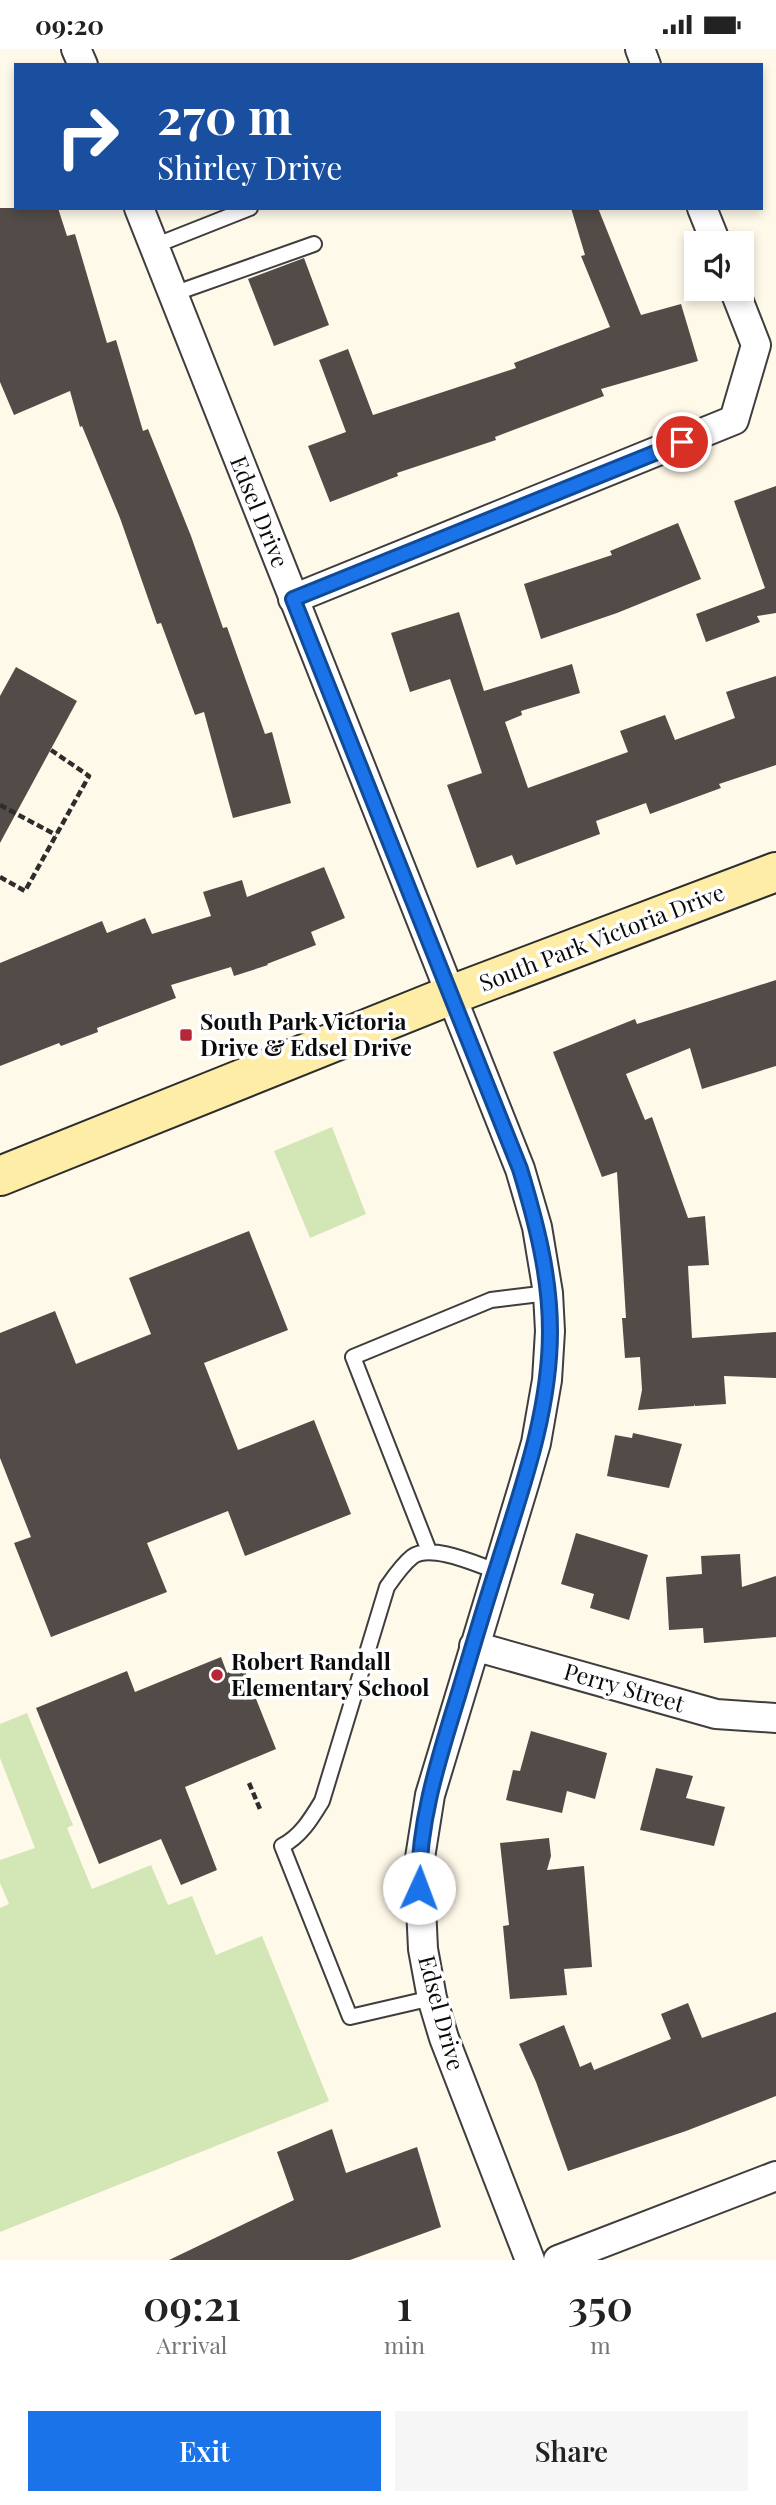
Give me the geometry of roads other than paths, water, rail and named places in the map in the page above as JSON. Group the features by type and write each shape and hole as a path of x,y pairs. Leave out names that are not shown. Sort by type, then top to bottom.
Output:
{"main road":[{"name":"South Park Victoria Drive","path":"0,1176 451,995 776,872"}],"street":[{"name":"Edsel Drive","path":"140,210 520,1169 537,1227 548,1293 550,1331 547,1380 536,1443 430,1795 419,1864 423,1949 432,1998 444,2038 530,2260"},
{"path":"703,210 711,231"},
{"path":"293,599 734,421 755,345 738,301"},
{"name":"Perry Street","path":"474,1646 716,1714 776,1718"},
{"path":"558,2260 776,2176"}],"lane":[{"path":"154,246 245,210"},
{"path":"173,294 314,244"},
{"path":"429,1551 353,1357 491,1300 548,1293"},
{"path":"432,1998 350,2017 282,1846 292,1841 307,1825 322,1801 387,1587 413,1556 429,1551 496,1571"}],"place":[{"name":"South Park Victoria Drive & Edsel Drive","path":"186,1035"},
{"name":"Robert Randall Elementary School","path":"217,1675"}]}
